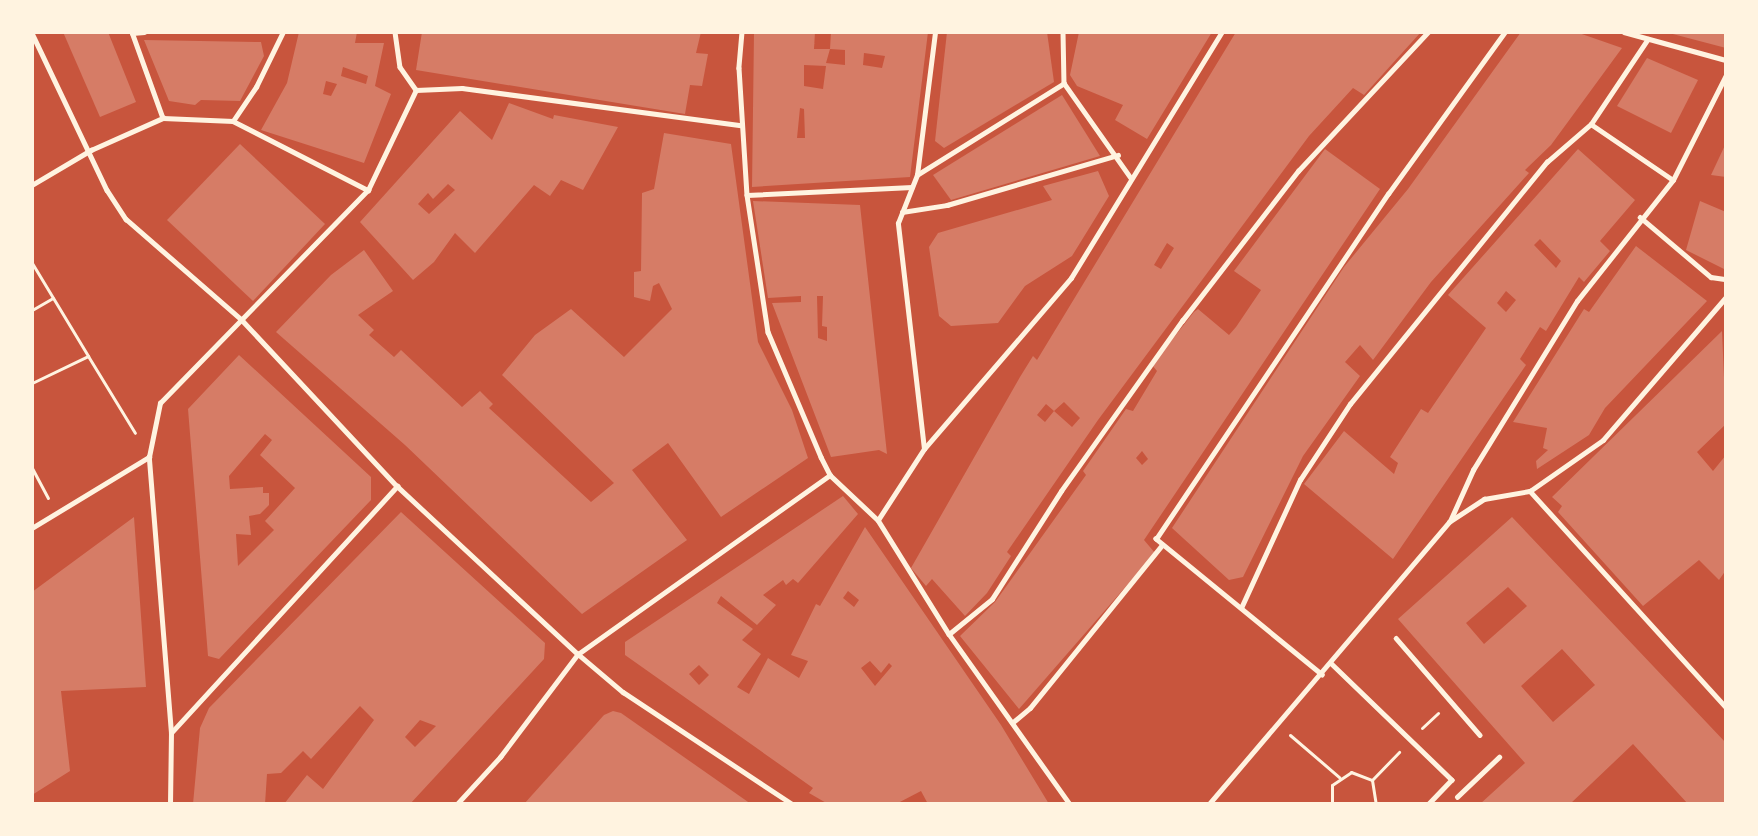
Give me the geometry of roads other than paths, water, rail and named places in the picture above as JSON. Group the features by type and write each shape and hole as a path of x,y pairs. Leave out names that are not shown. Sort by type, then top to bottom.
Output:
{"street":[{"path":"144,32 132,33 163,118"},
{"path":"233,121 256,87 283,32"},
{"path":"396,32 400,67 416,90"},
{"path":"742,32 742,125 747,195 768,332 830,475 878,520 950,634 1070,804"},
{"path":"924,449 898,223 917,175 935,32"},
{"path":"1064,32 1064,83 1118,155 1131,178"},
{"path":"878,520 924,449 1071,278 1222,32"},
{"path":"950,634 992,599 1061,491 1182,321 1298,171 1428,32"},
{"path":"1322,675 1156,539 1388,194 1505,32"},
{"path":"1624,32 1726,60"},
{"path":"32,33 91,150 107,190 126,218 242,320 397,486 578,654 623,692 792,804"},
{"path":"1241,608 1300,480 1350,404 1548,162 1591,124 1648,39"},
{"path":"1450,522 1473,470 1577,301 1640,217 1672,180 1726,75"},
{"path":"917,175 1064,83"},
{"path":"416,90 462,88 742,125"},
{"path":"170,804 171,733 149,457 160,403 368,190 416,90"},
{"path":"32,185 91,150 163,118 233,121 368,190"},
{"path":"1591,124 1672,180"},
{"path":"902,212 946,206 1118,155"},
{"path":"747,195 912,187"},
{"path":"1640,217 1712,278 1726,279"},
{"path":"1209,804 1322,675 1450,522 1484,499 1530,491 1603,440 1723,304 1726,297"},
{"path":"32,528 149,457"},
{"path":"457,804 500,757 578,654 830,475"},
{"path":"171,733 397,486"},
{"path":"1530,491 1726,707"},
{"path":"1012,723 1030,708 1162,545"},
{"path":"1396,638 1480,735"},
{"path":"1332,663 1452,780 1429,804"},
{"path":"1457,797 1499,757"}]}
